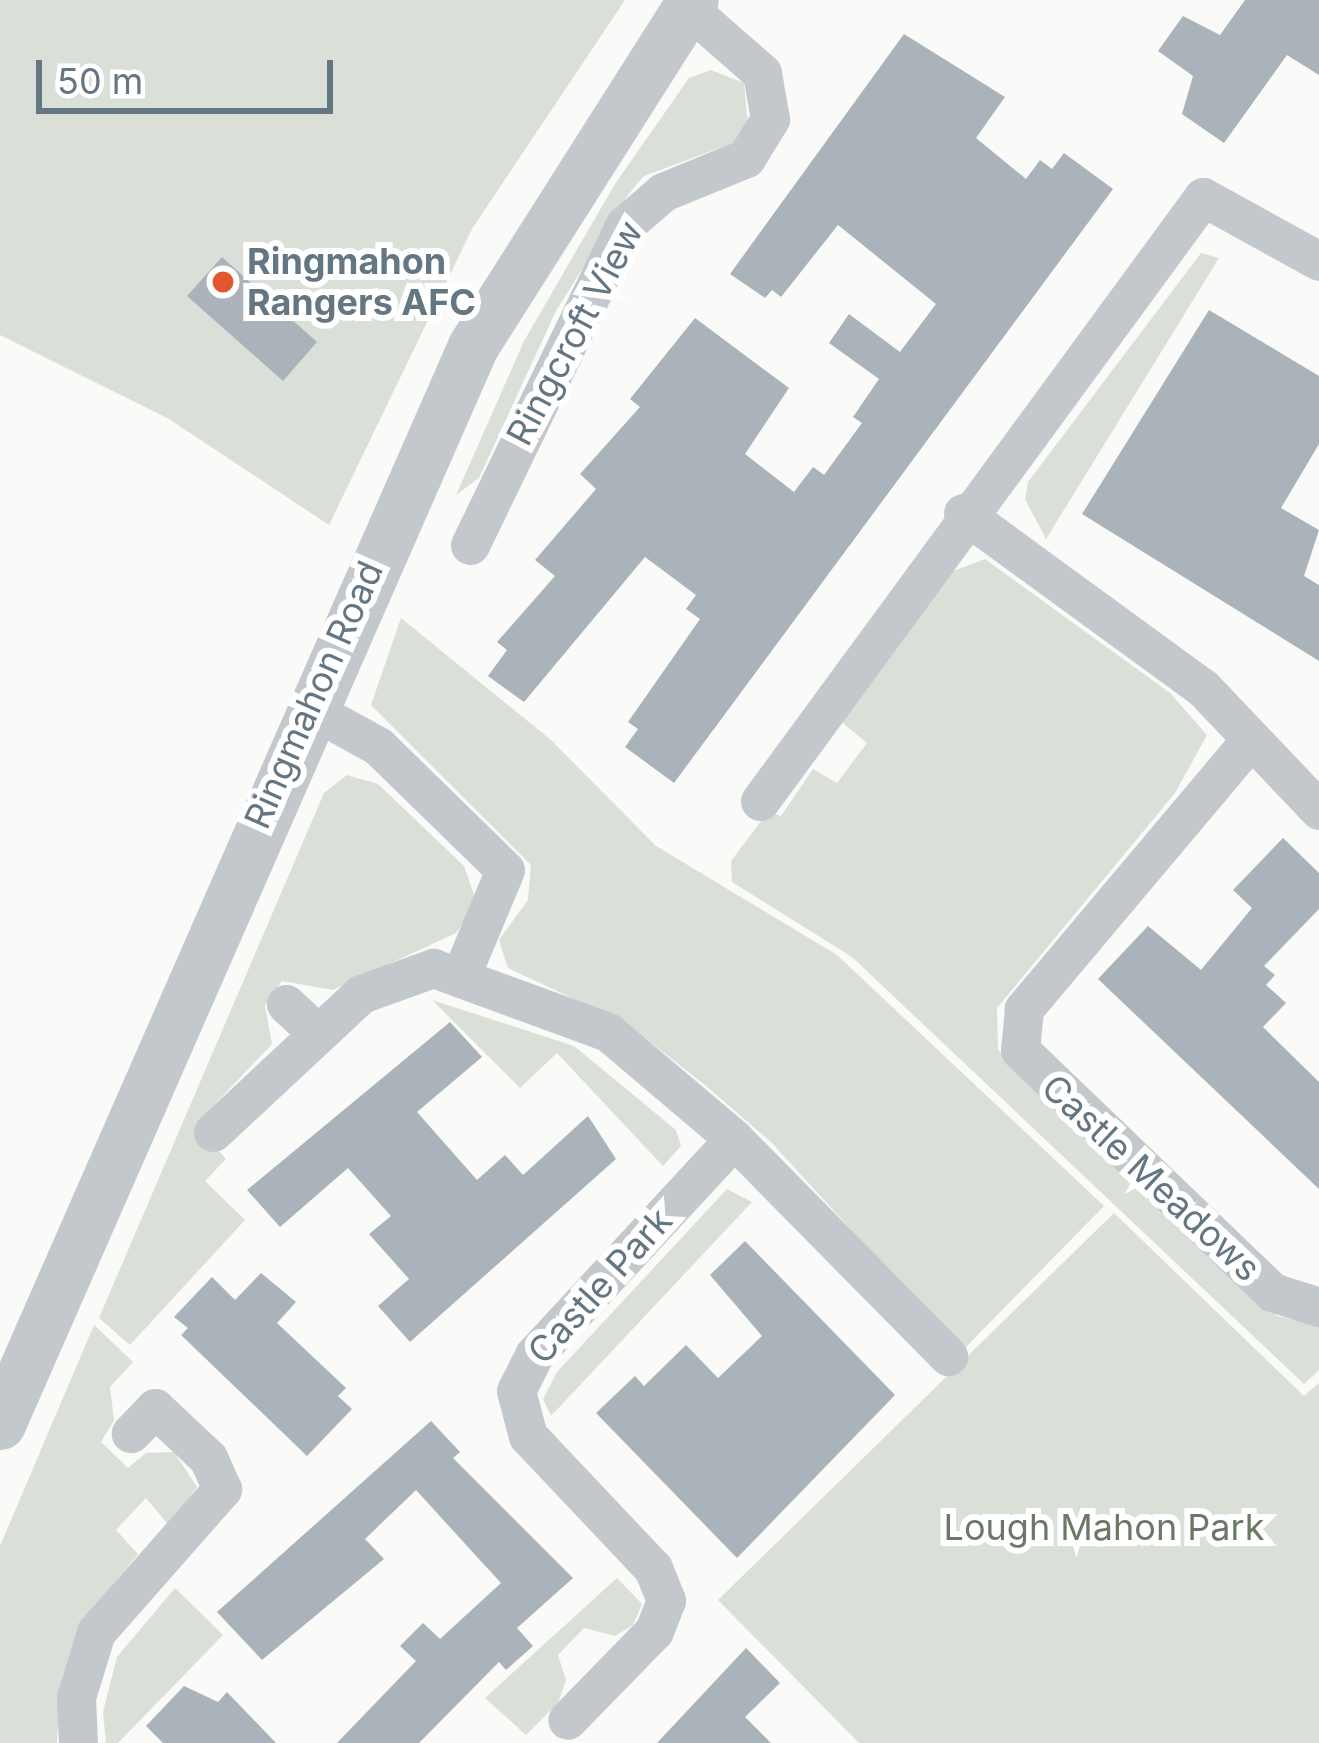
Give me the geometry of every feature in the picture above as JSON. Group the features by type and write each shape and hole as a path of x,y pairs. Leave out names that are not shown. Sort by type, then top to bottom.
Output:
{"street":[{"name":"Ringcroft View","path":"470,545 625,225 663,192 746,158 770,119 762,73 690,4"},
{"name":"Ringmahon Road","path":"0,1424 309,708 473,346 690,4"},
{"path":"760,801 963,513 1202,196 1319,261"},
{"path":"963,513 1202,687 1319,810"},
{"path":"309,708 378,746 505,870 499,903 462,973"},
{"name":"Castle Meadows","path":"1251,739 1024,1009 1020,1050 1272,1292 1319,1307"},
{"path":"213,1132 316,1032 407,970 462,973 608,1033 734,1139 948,1357"},
{"path":"286,1004 316,1032"},
{"name":"Castle Park","path":"567,1720 654,1631 666,1600 653,1568 528,1436 516,1390 534,1354 734,1139"},
{"path":"78,1743 76,1696 96,1632 222,1489 208,1458 143,1421"}],"green space":[{"name":"Ringmahon Rangers AFC","path":"0,0 625,0 472,229 329,525 169,419 0,335"},
{"path":"711,70 744,83 749,137 644,176 628,195 556,311 479,478 456,495 524,341 615,184 689,78"},
{"path":"1201,253 1219,258 1046,539 1025,499 1028,482"},
{"path":"985,559 1170,693 1207,735 1175,793 997,1008 998,1050 1248,1292 1277,1316 1319,1325 1319,1370 1304,1384 852,957 732,882 731,861 768,812 781,816 813,769 837,783 867,743 839,720 948,573"},
{"path":"401,618 551,740 656,846 837,955 1104,1206 962,1351 771,1142 706,1086 629,1025 508,968 499,940 528,900 531,865 371,705"},
{"path":"347,775 378,784 464,866 477,903 456,933 333,990 282,981 265,1006 272,1044 195,1125 226,1159 205,1181 245,1220 130,1345 99,1318 324,793"},
{"path":"432,1000 574,1046 676,1130 681,1146 663,1166 557,1053 520,1088"},
{"path":"727,1189 752,1202 551,1416 543,1399 557,1372"},
{"name":"Lough Mahon Park","path":"1114,1213 1304,1396 1319,1383 1319,1743 859,1743 718,1600"},
{"path":"94,1325 133,1362 110,1387 114,1420 101,1442 128,1468 146,1453 174,1452 197,1487 170,1527 146,1498 116,1530 138,1554 78,1627 60,1684 57,1743 0,1743 0,1546"},
{"path":"617,1578 642,1604 633,1625 615,1636 584,1628 558,1655 566,1680 558,1703 526,1735 485,1698"},
{"path":"175,1588 223,1635 118,1743 106,1743 103,1712 117,1657"}],"building":[{"path":"1245,0 1319,0 1319,75 1287,55 1224,143 1182,114 1193,76 1158,51 1183,16 1220,35"},
{"path":"904,34 1005,97 976,138 1026,179 1040,160 1052,169 1064,153 1113,189 674,783 625,747 638,729 628,722 700,619 686,609 696,595 645,557 524,702 488,676 507,650 497,642 555,576 535,560 596,489 580,474 640,407 630,399 695,318 789,388 745,454 794,492 813,467 824,475 862,423 853,417 879,379 829,343 849,314 900,352 936,304 838,225 781,297 772,290 765,298 730,274"},
{"path":"222,257 317,342 283,381 187,296"},
{"path":"1209,310 1319,376 1319,444 1281,508 1319,530 1304,576 1319,585 1319,661 1082,514"},
{"path":"1283,838 1319,873 1319,909 1264,966 1275,975 1266,985 1286,1003 1263,1027 1319,1082 1319,1189 1098,979 1148,926 1201,970 1252,908 1233,890"},
{"path":"450,1022 482,1057 417,1112 477,1180 505,1155 523,1175 588,1116 616,1159 410,1342 378,1306 409,1279 369,1234 391,1216 348,1168 280,1227 247,1190"},
{"path":"745,1241 895,1395 737,1558 596,1413 635,1376 644,1386 686,1345 718,1378 762,1336 710,1275"},
{"path":"261,1273 296,1302 277,1323 346,1388 338,1396 352,1409 307,1456 181,1335 188,1328 174,1317 212,1277 235,1300"},
{"path":"431,1421 460,1452 453,1458 573,1578 517,1628 533,1646 506,1670 499,1662 419,1743 337,1743 416,1661 400,1646 423,1623 440,1639 501,1583 416,1490 365,1539 384,1559 262,1660 217,1612"},
{"path":"746,1648 780,1683 745,1717 771,1743 657,1743"},
{"path":"184,1686 218,1702 227,1692 276,1743 163,1743 146,1726"}],"place":[{"name":"Ringmahon Rangers AFC","path":"223,282"}]}
